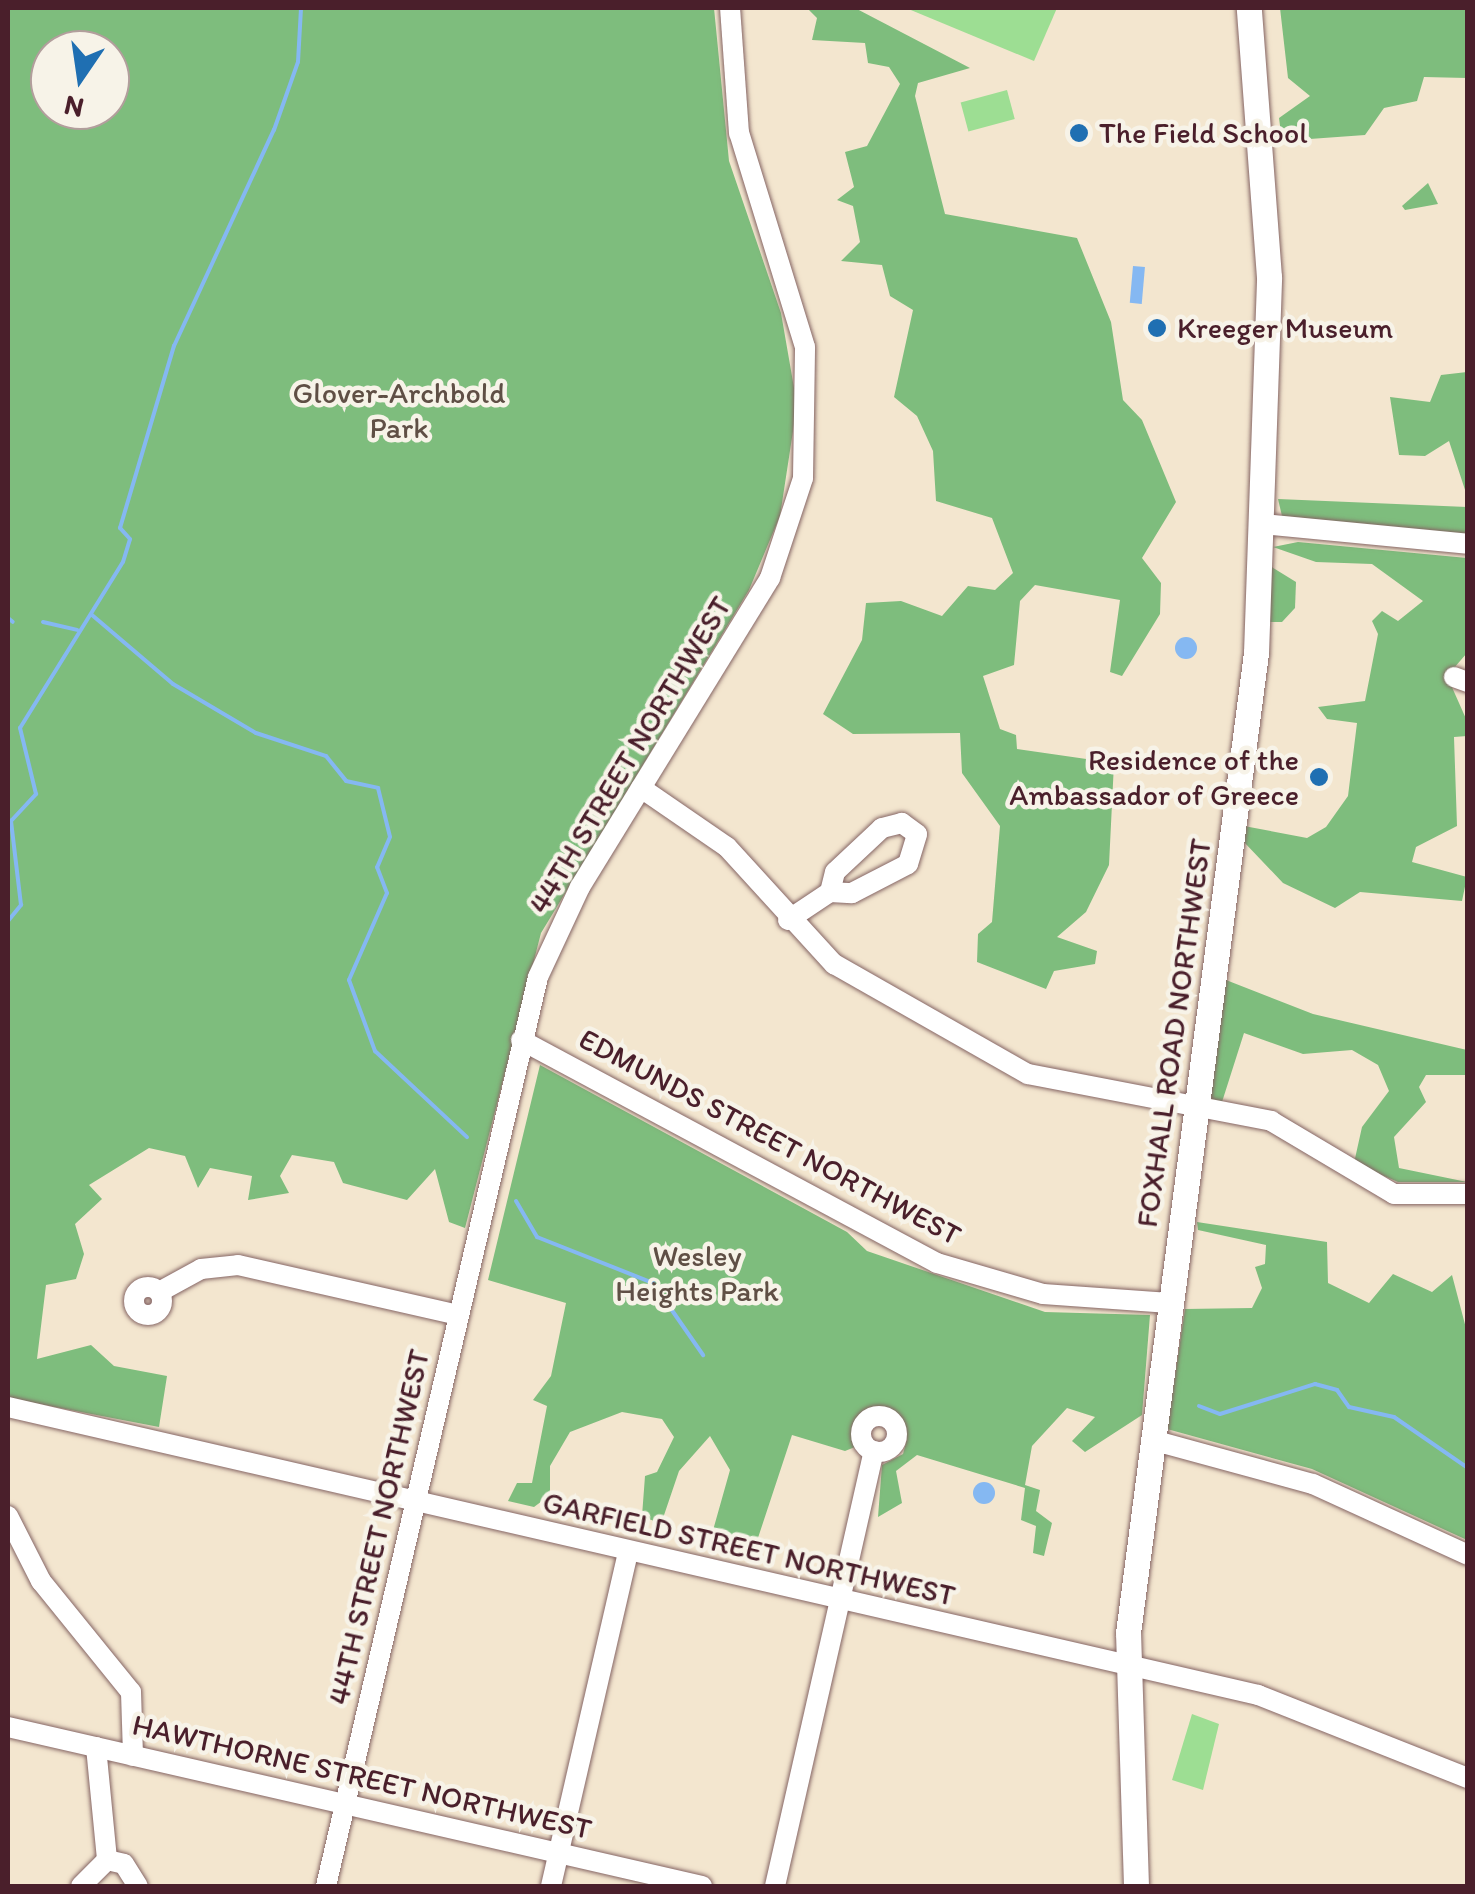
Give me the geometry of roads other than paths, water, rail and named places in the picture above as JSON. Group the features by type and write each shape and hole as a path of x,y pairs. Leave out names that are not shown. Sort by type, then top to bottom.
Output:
{"main road":[{"name":"FOXHALL ROAD NORTHWEST","path":"1136,1886 1126,1666 1152,1440 1253,682 1262,524 1269,254 1249,8"}],"street":[{"name":"44TH STREET NORTHWEST","path":"326,1886 521,1040 560,924 770,578 808,454 805,347 739,133 730,8"},
{"path":"1262,524 1468,544"},
{"path":"641,788 728,847 788,920 850,976 1036,1078 1279,1124 1394,1194 1468,1194"},
{"path":"788,920 830,892"},
{"name":"EDMUNDS STREET NORTHWEST","path":"521,1040 937,1263 1043,1294 1170,1303"},
{"path":"159,1292 196,1271 238,1265 458,1315"},
{"name":"GARFIELD STREET NORTHWEST","path":"8,1407 1308,1710 1468,1778"},
{"path":"1152,1440 1313,1484 1468,1555"},
{"path":"776,1886 874,1451"},
{"path":"8,1516 40,1580 131,1692 133,1756"},
{"path":"551,1886 628,1553"},
{"name":"HAWTHORNE STREET NORTHWEST","path":"8,1727 702,1886"},
{"path":"82,1886 107,1860 96,1747"},
{"path":"107,1860 124,1864 138,1886"}],"water":[{"path":"1133,266 1145,267 1142,304 1130,303"},
{"path":"1186,637 1194,640 1194,656 1186,659 1178,656 1175,648 1178,640"},
{"path":"984,1482 992,1485 992,1501 984,1504 976,1501 973,1493 976,1485"}],"waterway":[{"path":"8,921 21,905 11,821 36,794 20,728 123,562 130,539 120,528 174,346 274,130 298,62 301,8"},
{"path":"92,615 173,684 256,733 326,756 346,781 378,788 390,837 377,867 387,893 349,980 375,1051 467,1137"},
{"path":"8,618 13,622"},
{"path":"43,622 77,630"},
{"path":"516,1201 537,1237 653,1283 703,1355"},
{"path":"1199,1406 1220,1414 1315,1384 1337,1390 1349,1407 1394,1417 1468,1468"}],"place":[{"name":"The Field School","path":"1079,133"},
{"name":"Kreeger Museum","path":"1157,328"},
{"name":"Residence of the Ambassador of Greece","path":"1319,777"}],"park label":[{"name":"Glover-Archbold Park","path":"399,410"},
{"name":"Wesley Heights Park","path":"697,1273"}]}
